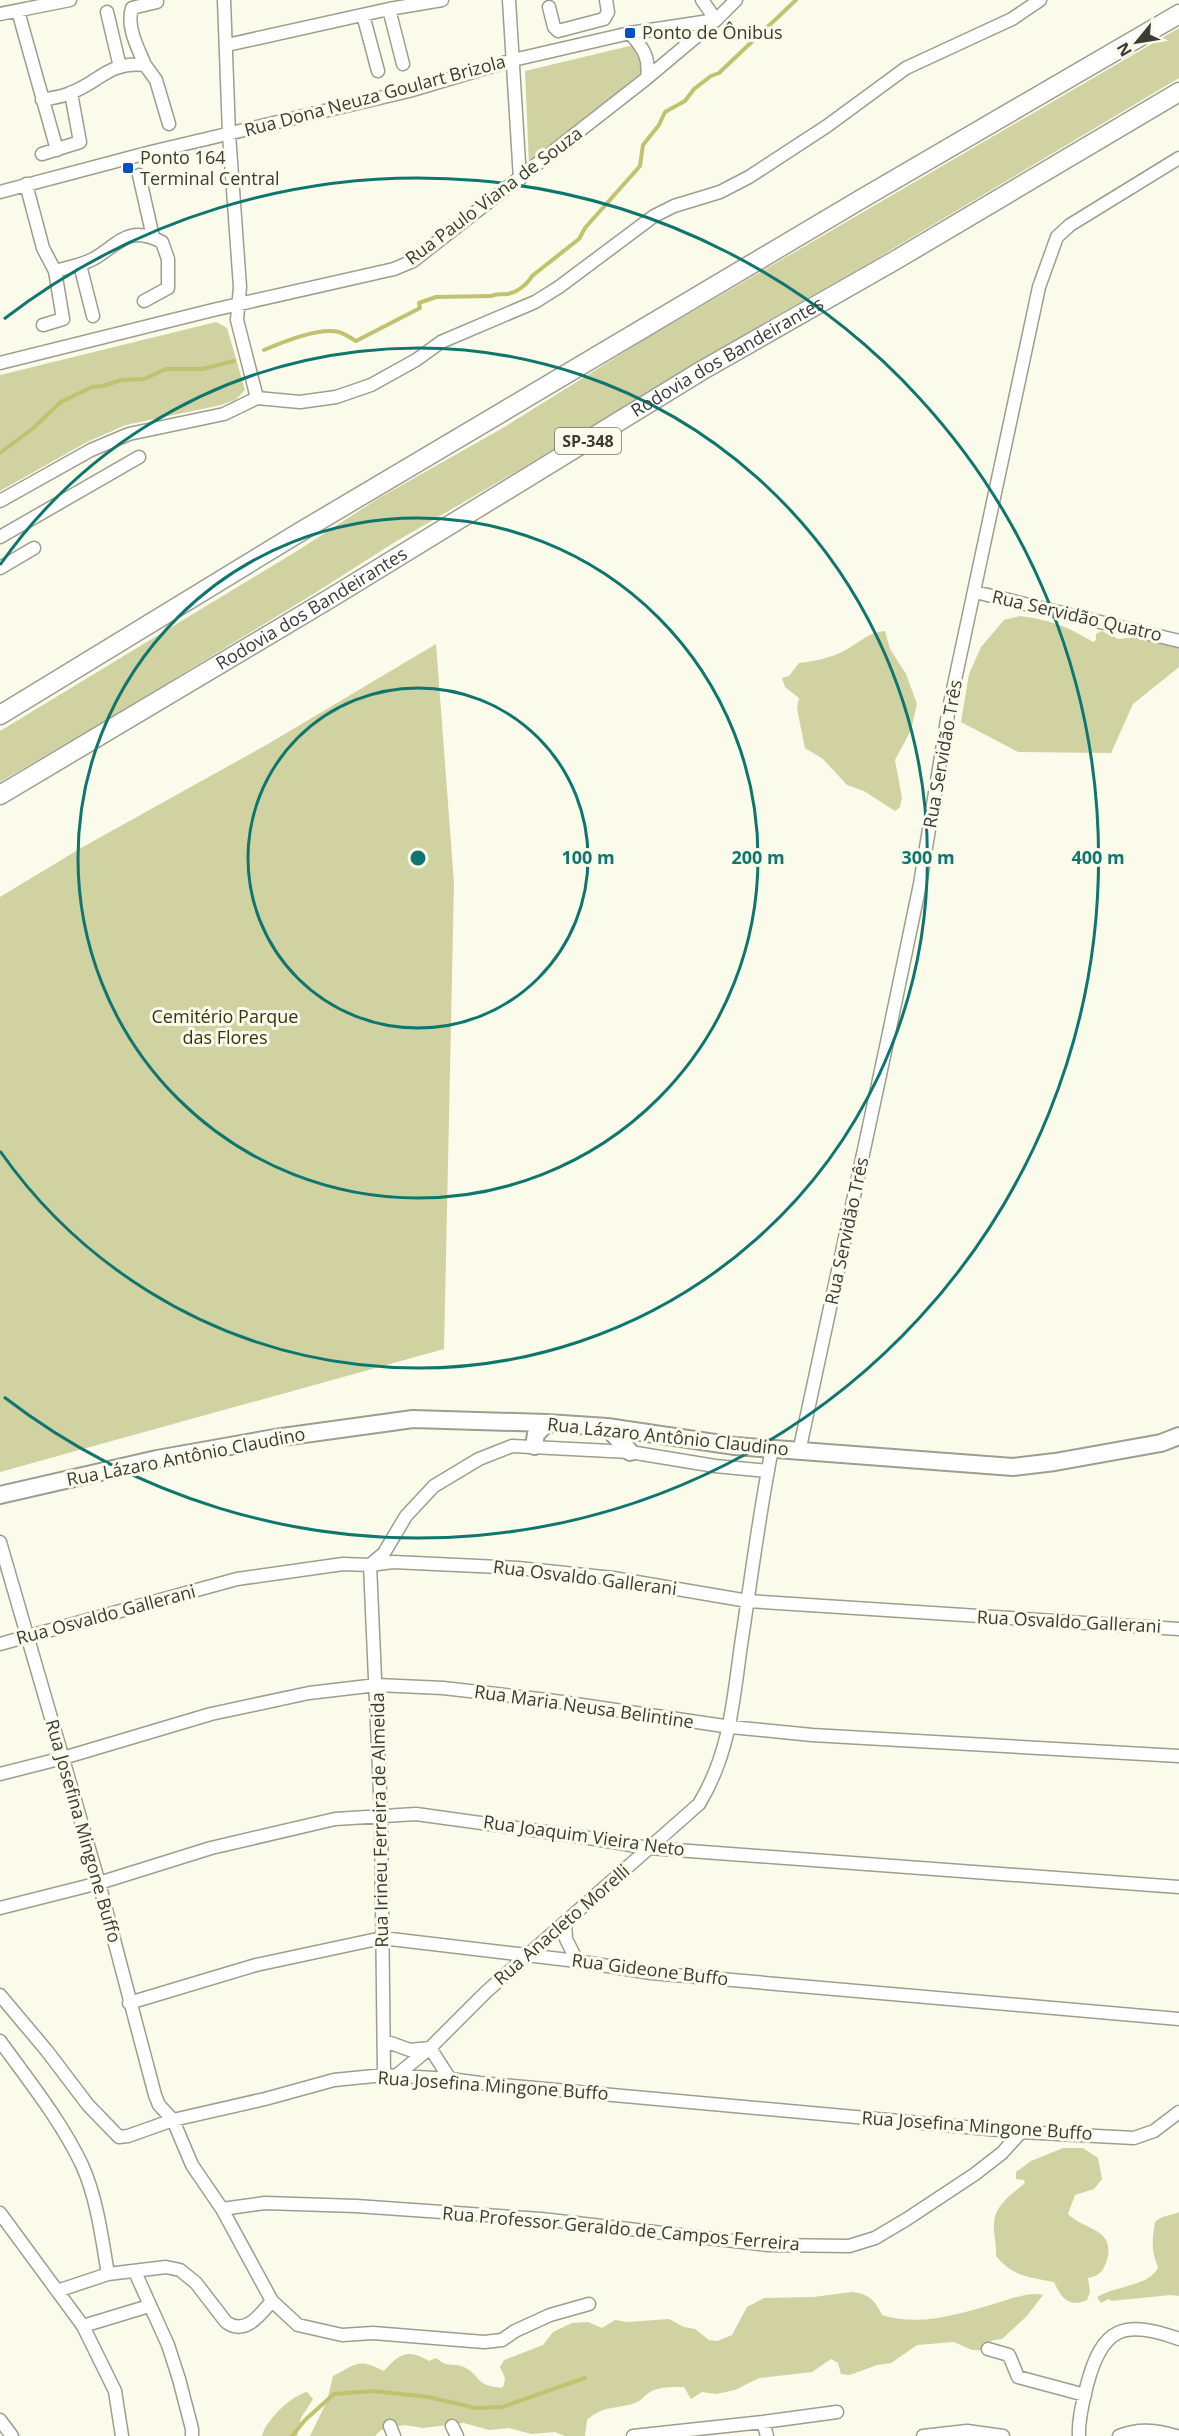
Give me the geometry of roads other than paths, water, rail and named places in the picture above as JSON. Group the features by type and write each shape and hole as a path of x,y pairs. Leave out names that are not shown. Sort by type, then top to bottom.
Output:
{"highway":[{"path":"0,716 310,526 862,198 1179,14"},
{"name":"Rodovia dos Bandeirantes","path":"0,795 333,596 701,371 894,261 1179,92"}],"main road":[{"name":"Rua Lázaro Antônio Claudino","path":"0,1495 157,1459 275,1438 412,1419 607,1427 735,1446 1012,1467 1055,1462 1161,1443 1179,1436"},
{"path":"534,1446 536,1434 547,1423"},
{"path":"607,1427 630,1452"},
{"name":"Rua Lázaro Antônio Claudino","path":"1161,1443 1179,1445"}],"street":[{"path":"0,14 70,0"},
{"path":"224,0 229,134 240,287 237,305 238,329 257,398"},
{"path":"227,45 389,9 442,0"},
{"path":"509,0 520,179"},
{"path":"549,7 554,27 558,31 604,19 608,12 606,0"},
{"path":"702,0 716,20"},
{"name":"Rua Paulo Viana de Souza","path":"0,363 393,269 412,261 647,78 716,20 736,0"},
{"path":"0,501 91,450 129,434 224,414 257,398 300,402 336,397 371,385 416,360 441,342 535,302 559,287 654,216 674,206 720,192 749,177 827,126 906,68 1012,19 1040,0"},
{"path":"156,2 132,8 129,16 132,34 145,65 156,80 169,124"},
{"path":"389,9 403,64"},
{"path":"18,11 57,150"},
{"path":"107,12 120,67"},
{"path":"363,15 378,70"},
{"name":"Rua Dona Neuza Goulart Brizola","path":"0,192 409,91 513,60 630,33 716,20"},
{"path":"630,33 645,51 649,65 647,78"},
{"path":"42,100 71,93 109,70 145,65"},
{"path":"42,154 80,142 71,93"},
{"name":"Rua Servidão Três","path":"799,1452 889,1036 930,829 940,753 1039,287 1056,237 1103,202 1179,158"},
{"path":"139,175 153,237"},
{"path":"26,184 43,248 55,271 63,319 43,325"},
{"path":"55,271 80,265 131,234 153,237 162,242 168,259 168,288 144,301"},
{"path":"80,265 93,316"},
{"path":"0,537 139,458"},
{"path":"0,568 34,548"},
{"name":"Rua Servidão Quatro","path":"975,592 1179,640"},
{"path":"370,1565 384,1553 406,1516 434,1486 479,1459 512,1446 630,1452 715,1466 768,1471"},
{"name":"Rua Anacleto Morelli","path":"391,2075 430,2048 486,1992 699,1804 710,1786 730,1727 772,1449"},
{"name":"Rua Josefina Mingone Buffo","path":"0,1542 99,1883 155,2095 159,2105 172,2120 266,2099 334,2080 391,2075 1021,2132 1134,2138 1154,2131 1179,2112"},
{"name":"Rua Osvaldo Gallerani","path":"0,1644 237,1579 343,1564 421,1562 519,1568 613,1578 748,1601 1179,1629"},
{"name":"Rua Irineu Ferreira de Almeida","path":"370,1565 377,1685 385,2041 391,2075"},
{"name":"Rua Maria Neusa Belintine","path":"0,1774 63,1758 211,1714 309,1693 377,1685 443,1688 548,1700 730,1727 812,1735 1179,1756"},
{"name":"Rua Joaquim Vieira Neto","path":"0,1908 99,1883 211,1848 310,1824 336,1819 416,1814 649,1848 1179,1887"},
{"path":"565,1923 566,1939 577,1961"},
{"name":"Rua Gideone Buffo","path":"129,2003 256,1965 382,1938 577,1961 651,1973 1179,2019"},
{"path":"0,1995 88,2104 119,2137 172,2120 192,2165 222,2209 272,2301 298,2325 342,2335 373,2333 484,2342 502,2340 515,2331 550,2315 589,2304"},
{"path":"0,2041 44,2102 82,2166 100,2226 108,2274"},
{"path":"385,2041 410,2050 430,2048 450,2079"},
{"name":"Rua Professor Geraldo de Campos Ferreira","path":"222,2209 265,2203 356,2206 541,2219 768,2245 849,2246 875,2238 916,2213 1002,2154 1021,2132"},
{"path":"0,2213 83,2326 115,2391 122,2436"},
{"path":"57,2291 108,2274 166,2267 180,2270 196,2283 226,2322 232,2326 238,2327 254,2322 272,2301"},
{"path":"135,2272 168,2345 179,2379 192,2436"},
{"path":"83,2326 149,2306"},
{"path":"1079,2436 1078,2423 1092,2364 1100,2347 1108,2338 1122,2332 1154,2330 1179,2339"},
{"path":"988,2349 1009,2355 1018,2377 1085,2395"},
{"path":"633,2436 837,2412"},
{"path":"0,2420 12,2436"},
{"path":"763,2422 767,2436"},
{"path":"1119,2436 1131,2431 1146,2429 1176,2436"},
{"path":"923,2436 967,2431 1003,2436"}],"waterway":[{"path":"264,350 301,336 331,331 339,332 356,341 420,308 419,303 436,297 491,296 514,292 521,288 532,276 579,239 585,228 640,166 643,145 659,125 665,112 685,101 694,89 719,73 796,0"},
{"path":"0,453 31,430 61,402 92,387 121,380 144,379 166,369 202,369 234,361"},
{"path":"292,2436 305,2420 334,2394 374,2391 428,2397 476,2408 502,2407 585,2378"}],"place":[{"name":"Ponto de Ônibus","path":"630,33"},
{"name":"Ponto 164 Terminal Central","path":"128,168"}],"park label":[{"name":"Cemitério Parque das Flores","path":"225,1027"}]}
